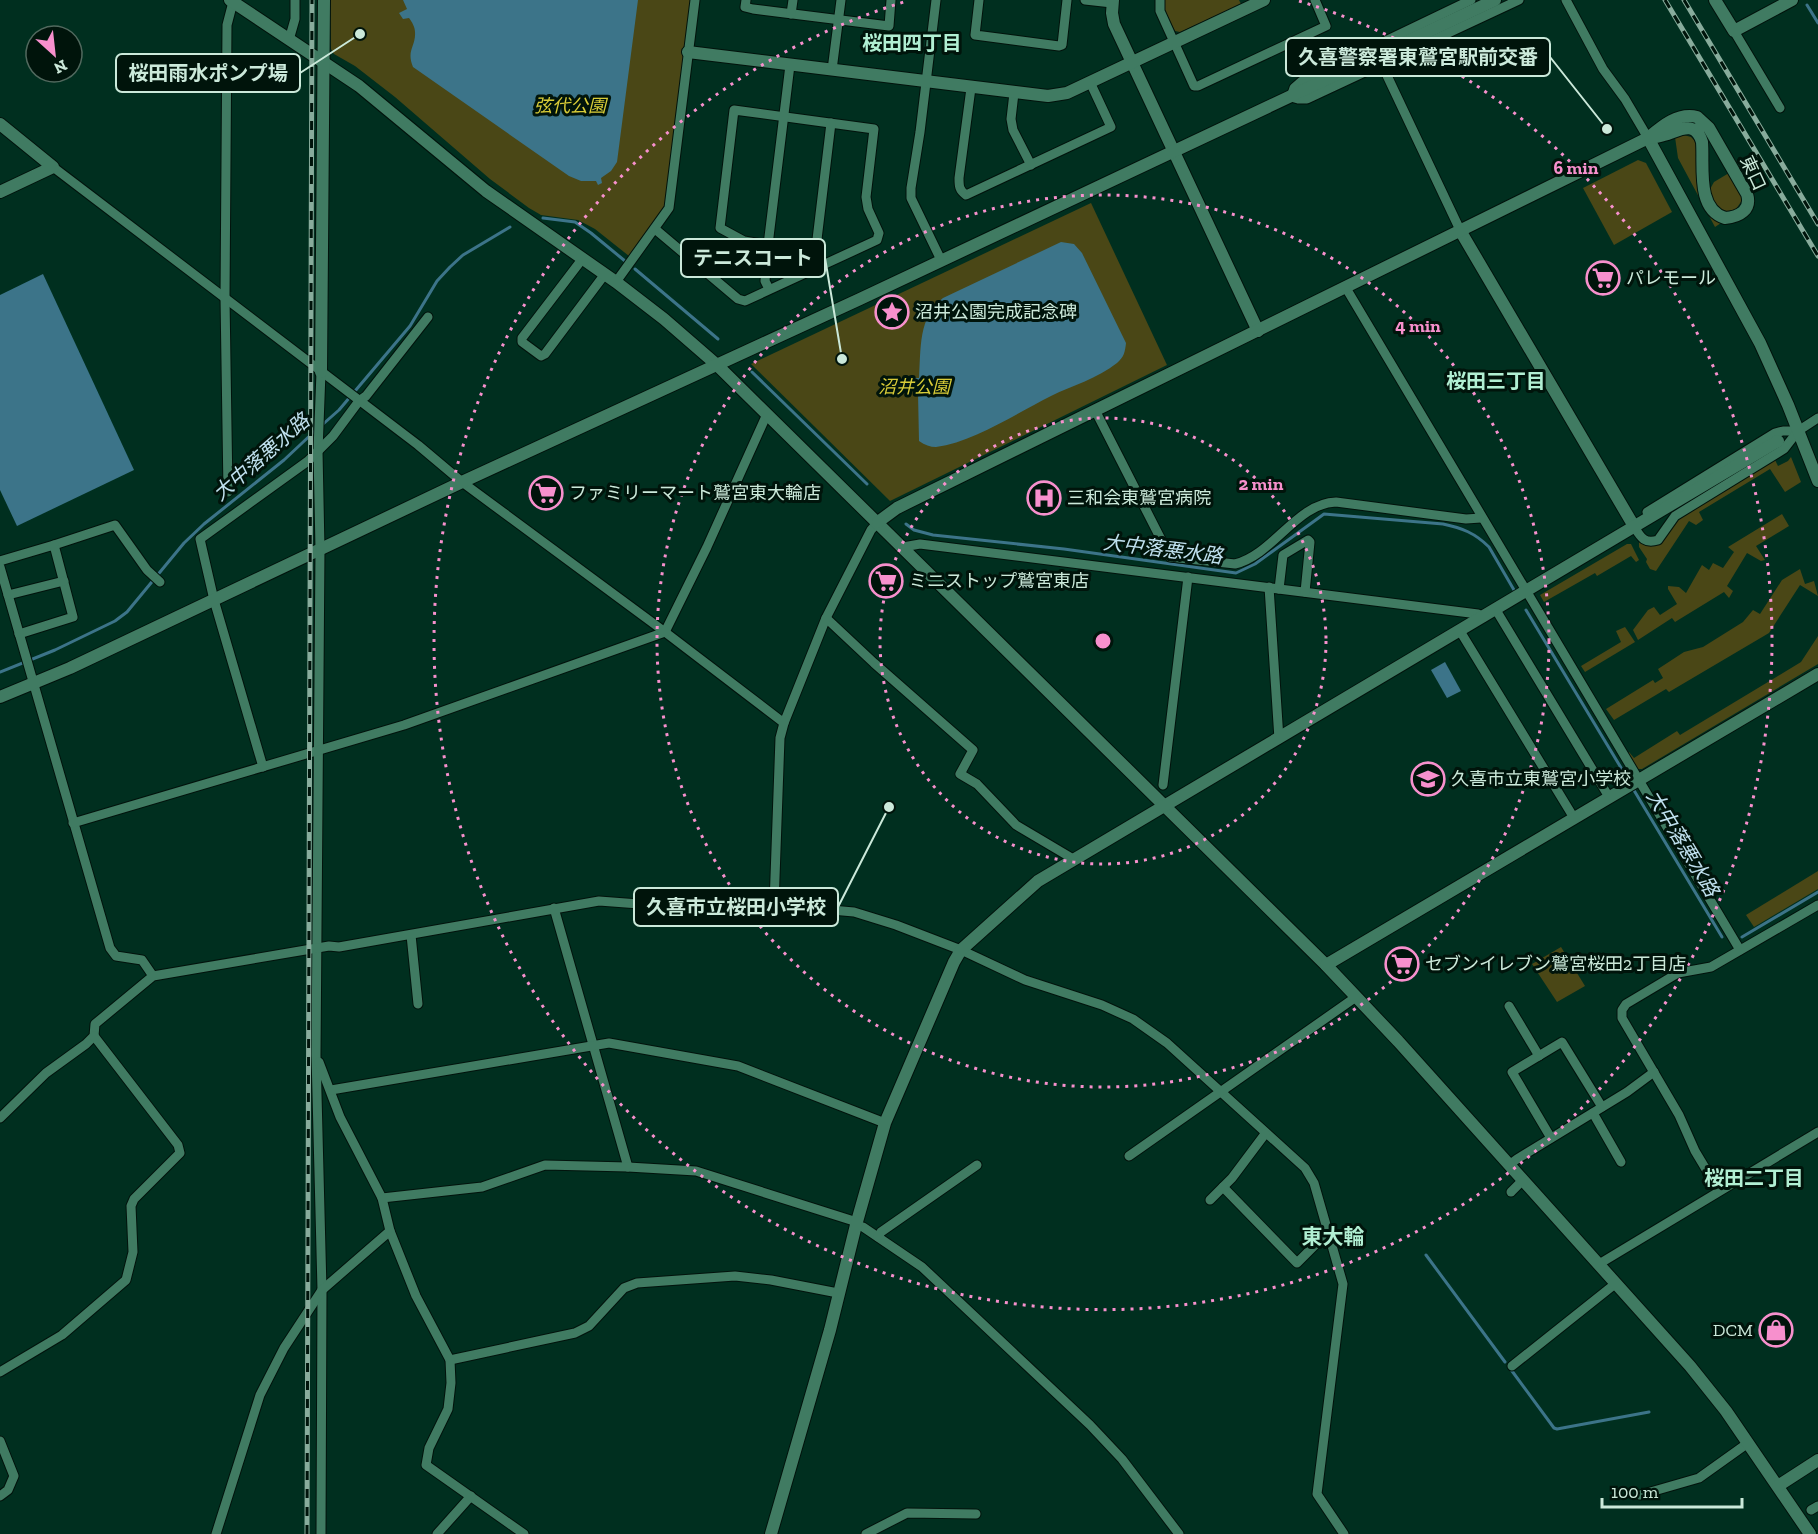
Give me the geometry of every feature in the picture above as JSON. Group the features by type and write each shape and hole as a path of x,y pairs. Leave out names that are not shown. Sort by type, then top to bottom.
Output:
{"street":[{"path":"288,39 295,19 295,0"},
{"path":"321,1534 322,1290 316,1055 320,549 318,448 321,372 324,0"},
{"path":"616,282 669,208 695,0"},
{"path":"746,0 745,7 753,9 889,26 891,0"},
{"path":"791,14 793,0"},
{"path":"832,70 841,0"},
{"path":"936,0 911,198 941,261"},
{"path":"979,0 975,35 1059,46 1062,45 1067,0"},
{"path":"1085,0 1113,2 1112,19 1258,331"},
{"path":"1160,0 1160,11 1194,86 1326,26 1315,0"},
{"path":"688,52 1036,96 1057,95 1090,82 1264,0"},
{"path":"1291,97 1294,88 1302,81 1471,0"},
{"path":"0,697 32,678 214,600 1495,0"},
{"path":"1291,97 1307,99 1519,0"},
{"path":"1566,0 1603,69 1625,99 1648,138 1755,334 1818,481"},
{"path":"1715,0 1780,108"},
{"path":"1734,31 1792,0"},
{"path":"228,492 225,298 228,26 232,1 360,86 486,191 616,282 664,319 717,365 1166,806 1356,997 1690,1366 1726,1411 1810,1534"},
{"path":"769,290 765,280 768,245 790,65"},
{"path":"1382,65 1461,232 1641,539 1646,542 1658,540 1675,516 1784,448 1798,431 1818,418"},
{"path":"971,88 958,178 961,192 966,195 1111,127 1090,82"},
{"path":"1014,93 1011,119 1013,130 1031,165"},
{"path":"655,230 741,301 874,242 879,236 868,209 866,197 874,129 735,110 720,228 744,241 768,245"},
{"name":"東口","path":"1688,115 1700,118 1709,128 1747,194 1748,204 1744,211 1737,216 1725,218 1713,211 1704,194 1702,142 1695,131 1687,128 1648,138 1674,120 1688,115"},
{"path":"819,266 816,256 831,123"},
{"path":"0,124 462,482 784,723"},
{"path":"774,904 778,754 784,723 826,618 870,531 878,522 897,508 1648,138"},
{"path":"0,192 53,167"},
{"path":"583,258 522,338 522,342 541,356 545,354 605,274"},
{"path":"1346,288 1526,592 1633,783 1740,950"},
{"path":"263,767 214,600 200,539 308,461 357,400 366,396 428,317"},
{"path":"1095,410 1170,557 1241,563 1254,556 1324,502 1466,519 1481,518"},
{"path":"73,823 317,752 486,697 665,632 707,547 767,414"},
{"path":"1635,528 1640,517 1775,433 1798,431"},
{"path":"771,1534 830,1330 885,1123 961,950 1038,881 1778,441"},
{"path":"0,561 115,525 160,582"},
{"path":"1279,739 1274,588 1284,555 1308,540 1310,542 1305,592"},
{"path":"903,547 920,544 1478,614 1484,617"},
{"path":"19,634 73,617 54,545"},
{"path":"0,567 110,948 116,956 142,960 153,976"},
{"path":"1163,785 1188,577"},
{"path":"8,595 64,581"},
{"path":"1496,610 1609,797"},
{"path":"826,618 973,750 960,774 977,784 1016,825 1075,860"},
{"path":"1460,631 1574,818"},
{"path":"1326,965 1818,674"},
{"path":"0,1118 46,1073 86,1044 94,1036 95,1024 153,976 411,935 599,901 706,909 774,904 855,912 961,950 1025,980 1102,1005 1133,1019 1167,1043 1305,1168 1314,1183 1343,1284 1317,1494 1344,1534"},
{"path":"1719,1191 1695,1151 1679,1115 1623,1018 1622,1010 1626,1005 1678,974 1711,967 1818,905"},
{"path":"554,908 628,1167"},
{"path":"411,935 418,1004"},
{"path":"1129,1156 1356,997"},
{"path":"1509,1006 1539,1056"},
{"path":"0,1372 62,1335 126,1280 133,1252 131,1206 134,1199 180,1153 178,1145 94,1036"},
{"path":"1551,1138 1512,1072 1562,1042 1602,1107"},
{"path":"331,1090 609,1043 738,1066 885,1123"},
{"path":"316,1055 340,1117 382,1198 390,1231 416,1296 450,1360 451,1383 448,1409 429,1448 426,1465 524,1534"},
{"path":"1509,1165 1654,1072"},
{"path":"1593,1113 1621,1162"},
{"path":"1599,1264 1818,1132"},
{"path":"1210,1200 1265,1134"},
{"path":"382,1198 482,1187 545,1165 628,1167 696,1172 857,1223 922,1267 1090,1425 1122,1459 1179,1534"},
{"path":"878,1237 881,1232 977,1165"},
{"path":"1510,1192 1523,1180"},
{"path":"1223,1187 1297,1263 1329,1234"},
{"path":"216,1534 260,1395 284,1348 322,1290 390,1231"},
{"path":"450,1360 575,1333 589,1326 624,1288 637,1283 735,1276 771,1280 838,1293"},
{"path":"1512,1366 1615,1284"},
{"path":"0,1441 14,1476 8,1490 0,1496"},
{"path":"1640,1495 1699,1478 1748,1443"},
{"path":"1778,1486 1818,1460"},
{"path":"437,1534 471,1496"},
{"path":"866,1534 906,1513 976,1514"}],"green space":[{"name":"弦代公園","path":"330,0 691,0 665,206 629,256 595,229 578,220 541,215 529,208 490,179 395,97 355,66 334,54 331,49"},
{"path":"1165,0 1239,0 1241,4 1180,32 1175,31 1164,9"},
{"path":"1684,135 1696,142 1702,198 1712,216 1721,223 1715,227 1678,158 1675,137"},
{"path":"1638,160 1646,163 1672,212 1614,245 1583,188"},
{"path":"1729,173 1743,199 1736,209 1726,212 1717,207 1709,191 1714,182"},
{"name":"沼井公園","path":"1091,203 1167,365 890,501 751,364"},
{"path":"1791,457 1801,482 1785,492 1770,469 1699,512 1703,520 1696,525 1689,521 1656,571 1650,569 1639,547 1639,542 1658,544 1664,539 1675,519 1774,458 1778,466"},
{"path":"1782,514 1789,526 1756,546 1765,560 1761,561 1747,553 1727,586 1733,591 1729,598 1724,592 1675,622 1672,618 1638,640 1633,630 1648,610 1654,607 1660,615 1677,604 1668,586 1679,587 1686,593 1702,565 1709,570 1713,563 1723,568 1734,552 1728,547"},
{"path":"1627,544 1631,544 1639,560 1636,562 1631,556 1544,602 1540,595"},
{"path":"1800,569 1805,584 1814,581 1818,596 1800,585 1769,633 1669,692 1666,689 1614,720 1606,709 1653,680 1655,683 1663,678 1658,669 1684,652 1703,647 1743,622 1753,610 1760,614 1782,580"},
{"path":"1625,627 1635,642 1585,672 1581,666 1621,642 1616,631"},
{"path":"1818,636 1818,664 1642,769 1635,769 1627,755 1629,752 1634,758 1677,731 1680,735 1801,662"},
{"path":"1818,871 1818,889 1754,927 1746,915"},
{"path":"1561,947 1585,986 1557,1002 1532,964"}],"water":[{"path":"403,0 638,0 617,162 611,171 601,178 602,183 598,185 596,181 581,181 569,176 413,67 410,56 415,30 409,18 403,19 399,13 407,9"},
{"path":"1061,242 1074,244 1082,253 1126,343 1121,359 1101,373 980,433 936,447 919,441 918,393 913,392 913,378 919,378 922,334 929,314 943,298"},
{"path":"43,274 134,470 17,526 0,490 0,295"},
{"path":"1445,662 1461,691 1447,698 1431,670"}],"waterway":[{"path":"1807,5 1818,23"},
{"name":"大中落悪水路","path":"543,218 575,222 625,261"},
{"name":"大中落悪水路","path":"322,425 339,410 410,326 437,281 450,267 463,255 510,227"},
{"name":"大中落悪水路","path":"635,269 718,339"},
{"name":"大中落悪水路","path":"752,372 867,484"},
{"name":"大中落悪水路","path":"0,672 55,650 115,621 127,612 184,543 204,524 284,460 317,429"},
{"name":"大中落悪水路","path":"906,524 914,530 933,535 1064,549 1236,573 1255,564 1324,514 1443,524 1468,532 1489,547 1514,590"},
{"name":"大中落悪水路","path":"1526,610 1629,781"},
{"name":"大中落悪水路","path":"1632,787 1722,937"},
{"name":"大中落悪水路","path":"1742,937 1818,892"},
{"path":"1426,1255 1505,1362"},
{"path":"1512,1371 1557,1429 1649,1412"}],"railway":[{"path":"307,1534 312,0"},
{"path":"1665,0 1818,256"},
{"path":"1684,0 1818,224"}],"place":[{"name":"桜田雨水ポンプ場","path":"360,34"},
{"name":"久喜警察署東鷲宮駅前交番","path":"1607,129"},
{"name":"パレモール","path":"1603,278"},
{"name":"沼井公園完成記念碑","path":"892,312"},
{"name":"テニスコート","path":"842,359"},
{"name":"ファミリーマート鷲宮東大輪店","path":"546,493"},
{"name":"三和会東鷲宮病院","path":"1044,498"},
{"name":"ミニストップ鷲宮東店","path":"886,581"},
{"name":"久喜市立東鷲宮小学校","path":"1428,779"},
{"name":"久喜市立桜田小学校","path":"889,807"},
{"name":"セブンイレブン鷲宮桜田2丁目店","path":"1402,964"},
{"name":"DCM","path":"1776,1330"}],"district":[{"name":"桜田四丁目","path":"912,43"},
{"name":"桜田三丁目","path":"1496,381"},
{"name":"桜田二丁目","path":"1754,1178"},
{"name":"東大輪","path":"1333,1236"}]}
